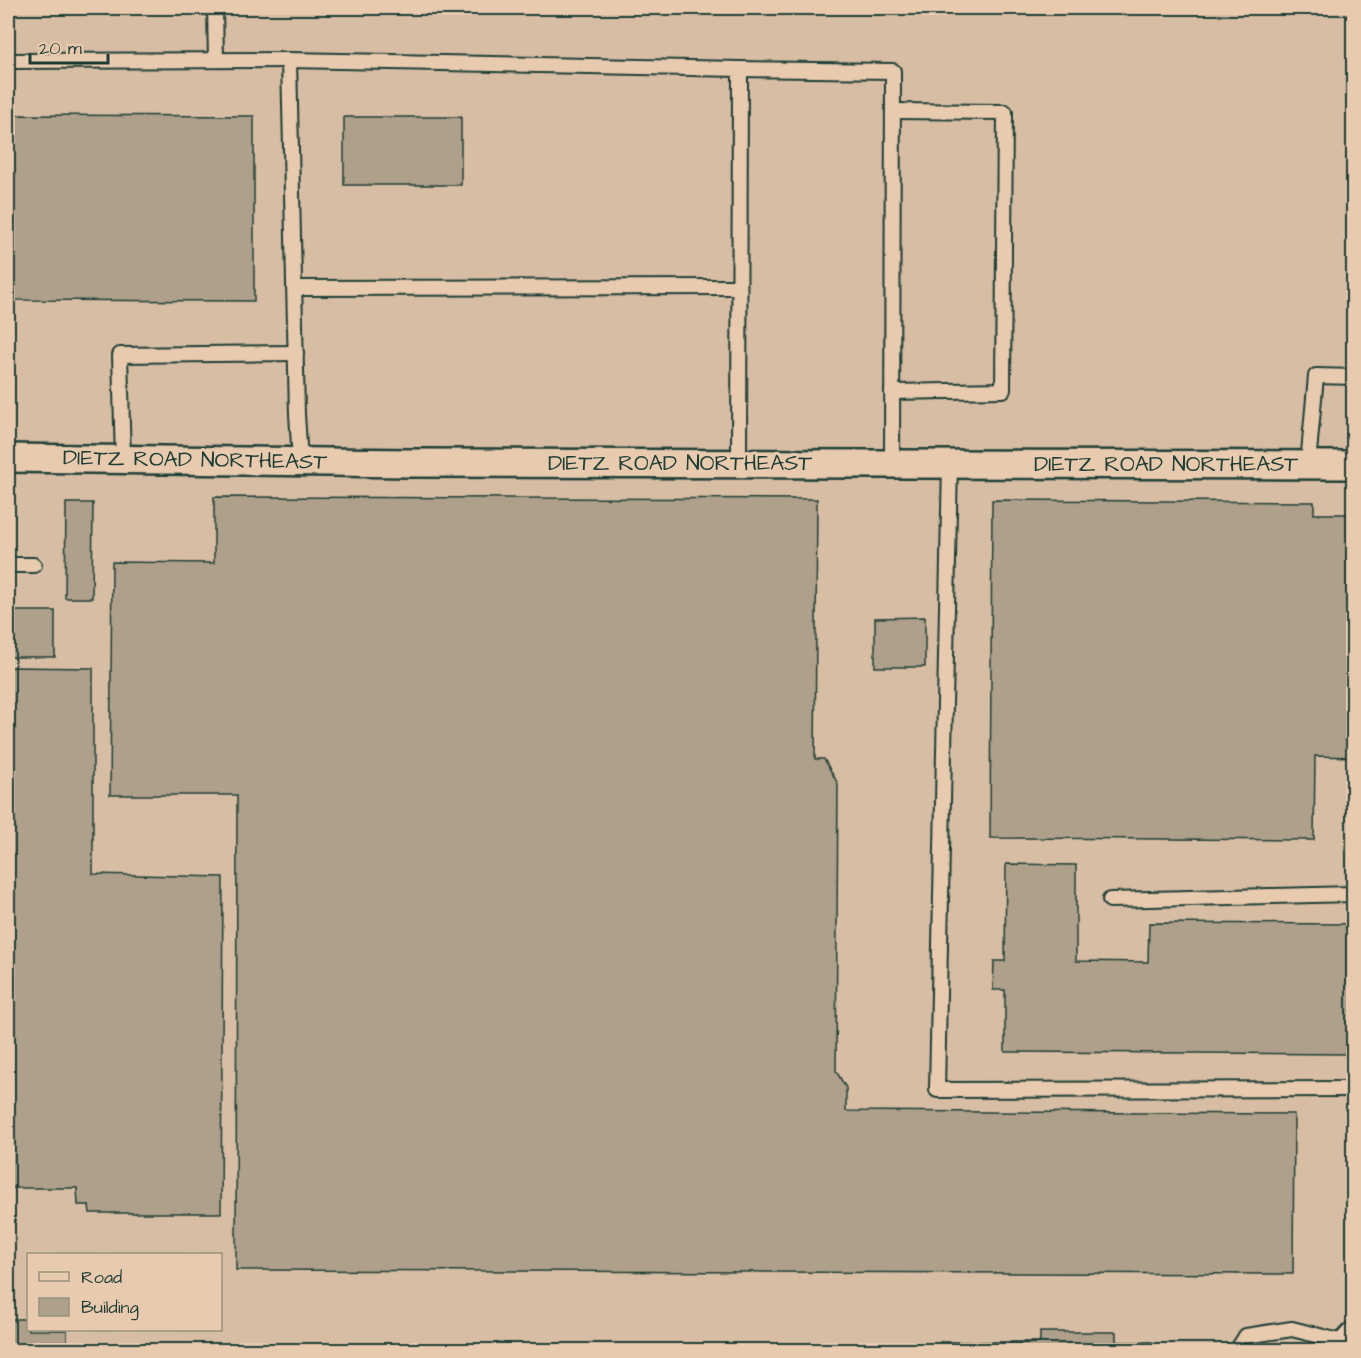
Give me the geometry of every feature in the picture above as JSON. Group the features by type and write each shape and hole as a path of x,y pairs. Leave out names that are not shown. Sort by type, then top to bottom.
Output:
{"street":[{"name":"DIETZ ROAD NORTHEAST","path":"8,458 1353,465"}],"lane":[{"path":"215,8 216,60"},
{"path":"289,60 300,461"},
{"path":"8,61 289,60 893,71 892,463"},
{"path":"739,463 740,69"},
{"path":"892,392 1004,390 1005,112 893,111"},
{"path":"294,288 739,287"},
{"path":"123,459 120,355 296,353"},
{"path":"1308,464 1316,376 1353,377"},
{"path":"950,463 937,1090 1353,1089"},
{"path":"8,565 34,565"},
{"path":"1110,900 1353,894"},
{"path":"1237,1350 1246,1336 1292,1329 1347,1343"}],"shaded area":[{"path":"8,8 1353,8 1354,1336 1341,1350 8,1350"}],"building":[{"path":"8,115 254,116 254,301 8,300"},
{"path":"344,117 461,117 461,185 344,185"},
{"path":"214,497 817,499 815,759 824,759 838,784 836,1071 846,1088 846,1111 1294,1114 1293,1274 236,1270 237,795 110,795 112,562 214,563"},
{"path":"992,500 1314,502 1314,514 1354,514 1354,757 1315,756 1314,840 990,838"},
{"path":"66,503 93,503 92,598 65,598"},
{"path":"8,611 55,611 55,657 8,657"},
{"path":"925,617 925,667 875,667 875,618"},
{"path":"10,667 93,668 93,874 223,877 221,1213 90,1213 89,1205 78,1205 77,1188 8,1188"},
{"path":"1006,864 1076,865 1076,961 1148,962 1149,923 1354,924 1354,1054 1005,1052 1005,990 993,990 994,961 1005,961"},
{"path":"8,1319 27,1319 27,1331 67,1331 67,1350 8,1350"},
{"path":"1040,1332 1116,1332 1116,1342 1152,1342 1152,1350 940,1350 940,1342 1040,1342"}]}
